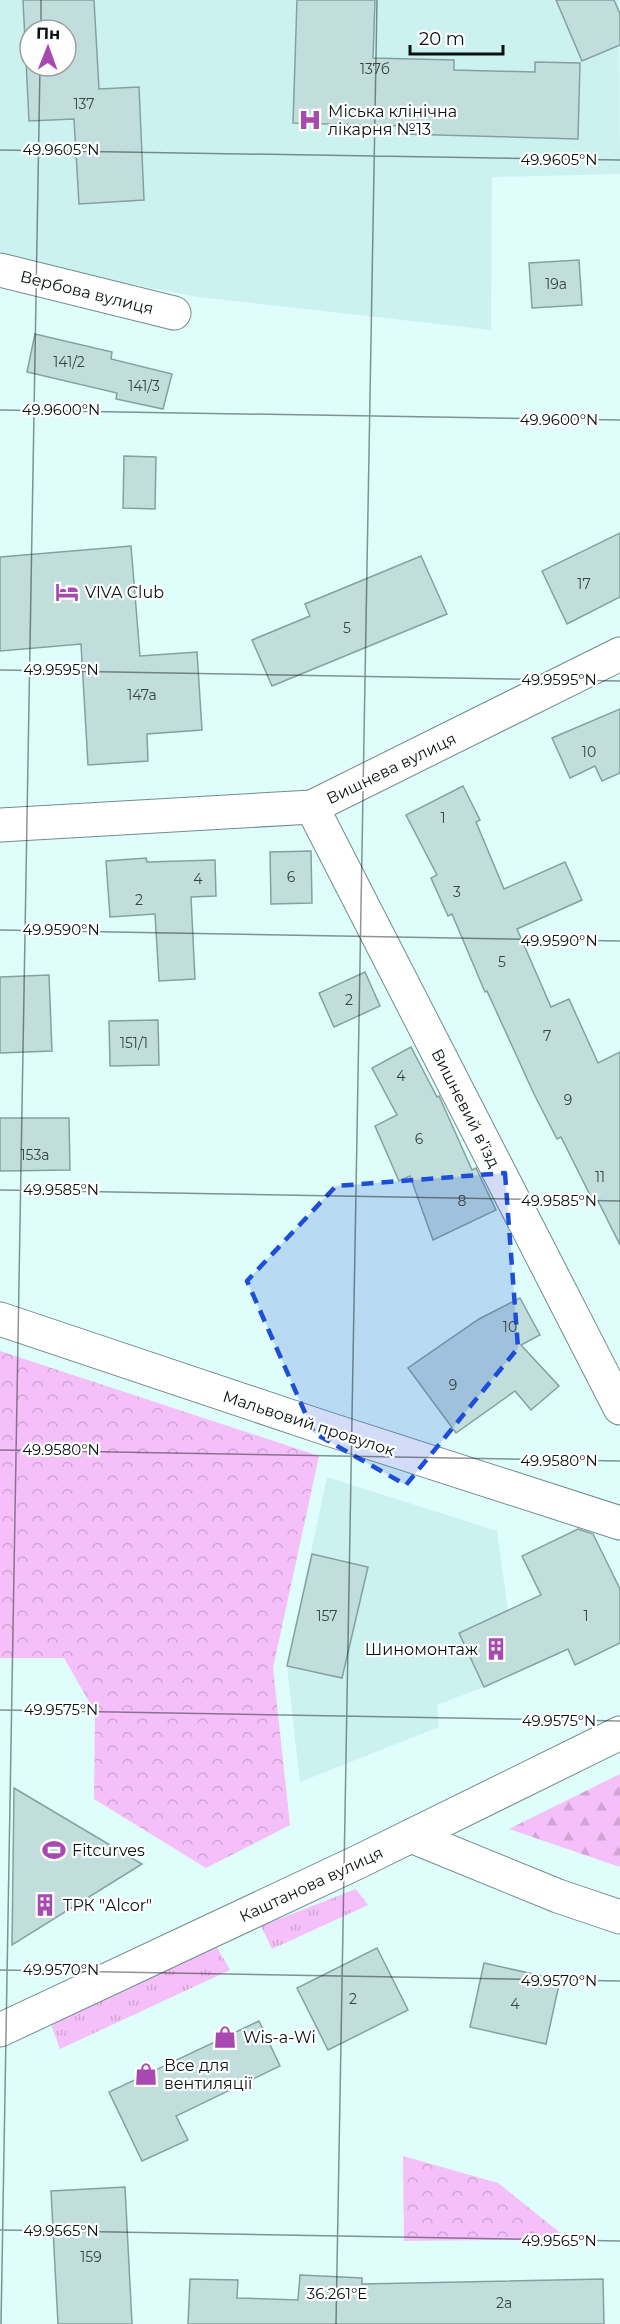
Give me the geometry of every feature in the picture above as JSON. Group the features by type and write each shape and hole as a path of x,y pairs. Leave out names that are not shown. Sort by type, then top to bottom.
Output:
{"street":[{"name":"Вербова вулиця","path":"0,270 174,313"},
{"name":"Вишнева вулиця","path":"0,825 312,807 620,654"},
{"name":"Вишневий в’їзд","path":"312,807 620,1408"},
{"name":"Мальвовий провулок","path":"0,1319 322,1427 620,1523"},
{"name":"Каштанова вулиця","path":"0,2030 411,1836 620,1733"},
{"path":"411,1836 558,1896 620,1917"}],"highlighted area":[{"path":"505,1173 518,1348 406,1485 314,1433 247,1281 336,1186"}],"shaded area":[{"name":"Міська клінічна лікарня №13","path":"0,0 619,0 620,174 492,177 491,330 198,297 0,259"},
{"path":"327,1477 497,1531 508,1611 459,1633 484,1687 437,1705 439,1727 300,1782 287,1666"}],"green space":[{"path":"0,1351 319,1456 273,1668 290,1825 206,1868 94,1799 95,1712 64,1658 0,1658"},
{"path":"620,1774 620,1867 509,1829"},
{"path":"356,1889 368,1905 272,1949 261,1926"},
{"path":"214,1942 230,1970 60,2049 50,2022"},
{"path":"403,2156 498,2183 568,2239 404,2241"}],"building":[{"path":"23,0 94,0 99,89 139,87 144,200 79,204 74,119 29,121 27,78 78,78 78,18 24,18"},
{"path":"297,0 375,0 373,58 454,60 454,70 535,72 535,62 580,63 578,139 403,134 404,126 293,123"},
{"path":"556,0 614,0 620,14 620,45 582,61"},
{"path":"579,260 582,305 532,308 529,263"},
{"path":"35,334 112,352 111,359 172,374 163,409 116,399 117,393 27,372"},
{"path":"124,456 156,457 155,509 123,508"},
{"path":"620,533 620,597 567,624 542,571"},
{"path":"131,546 140,656 197,652 202,730 147,734 148,761 88,765 81,644 0,651 0,557"},
{"path":"421,556 447,614 272,686 252,640 310,616 305,604"},
{"path":"620,709 620,773 602,781 595,766 570,778 552,738"},
{"path":"463,786 480,820 476,822 504,889 565,862 582,900 517,929 551,1007 569,999 598,1063 620,1052 620,1245 598,1201 594,1203 561,1137 557,1139 534,1094 487,991 485,992 452,914 448,916 431,878 437,875 406,815"},
{"path":"311,851 312,903 271,904 270,852"},
{"path":"146,858 147,862 215,860 216,896 191,897 195,979 159,981 155,914 110,917 106,861"},
{"path":"365,972 380,1006 334,1027 319,993"},
{"path":"49,975 52,1051 0,1053 0,977"},
{"path":"158,1020 159,1065 110,1066 109,1021"},
{"path":"411,1047 437,1097 439,1096 472,1170 476,1168 496,1210 433,1240 410,1176 399,1181 375,1126 397,1115 372,1068"},
{"path":"0,1118 69,1118 70,1170 0,1171"},
{"path":"520,1298 540,1335 521,1345 559,1386 531,1410 515,1391 456,1433 408,1368 479,1319"},
{"path":"578,1529 593,1534 620,1589 620,1643 575,1665 568,1649 484,1687 459,1633 541,1595 522,1556"},
{"path":"312,1554 368,1567 342,1678 287,1666"},
{"name":"ТРК \"Alcor\"","path":"14,1788 142,1864 12,1945"},
{"path":"377,1948 408,2010 328,2050 297,1988"},
{"path":"484,1963 560,1980 546,2044 470,2027"},
{"path":"259,2021 280,2066 176,2116 188,2140 142,2161 109,2092"},
{"path":"125,2187 132,2324 58,2324 51,2191"},
{"path":"300,2275 362,2278 362,2284 603,2279 604,2324 188,2324 190,2279 238,2280 237,2298 298,2300"}],"place":[{"name":"Міська клінічна лікарня №13","path":"310,120"},
{"name":"VIVA Club","path":"67,592"},
{"name":"Шиномонтаж","path":"496,1649"},
{"name":"Fitcurves","path":"54,1850"},
{"name":"ТРК \"Alcor\"","path":"45,1905"},
{"name":"Wis-a-Wi","path":"225,2037"},
{"name":"Все для вентиляції","path":"146,2074"}]}
